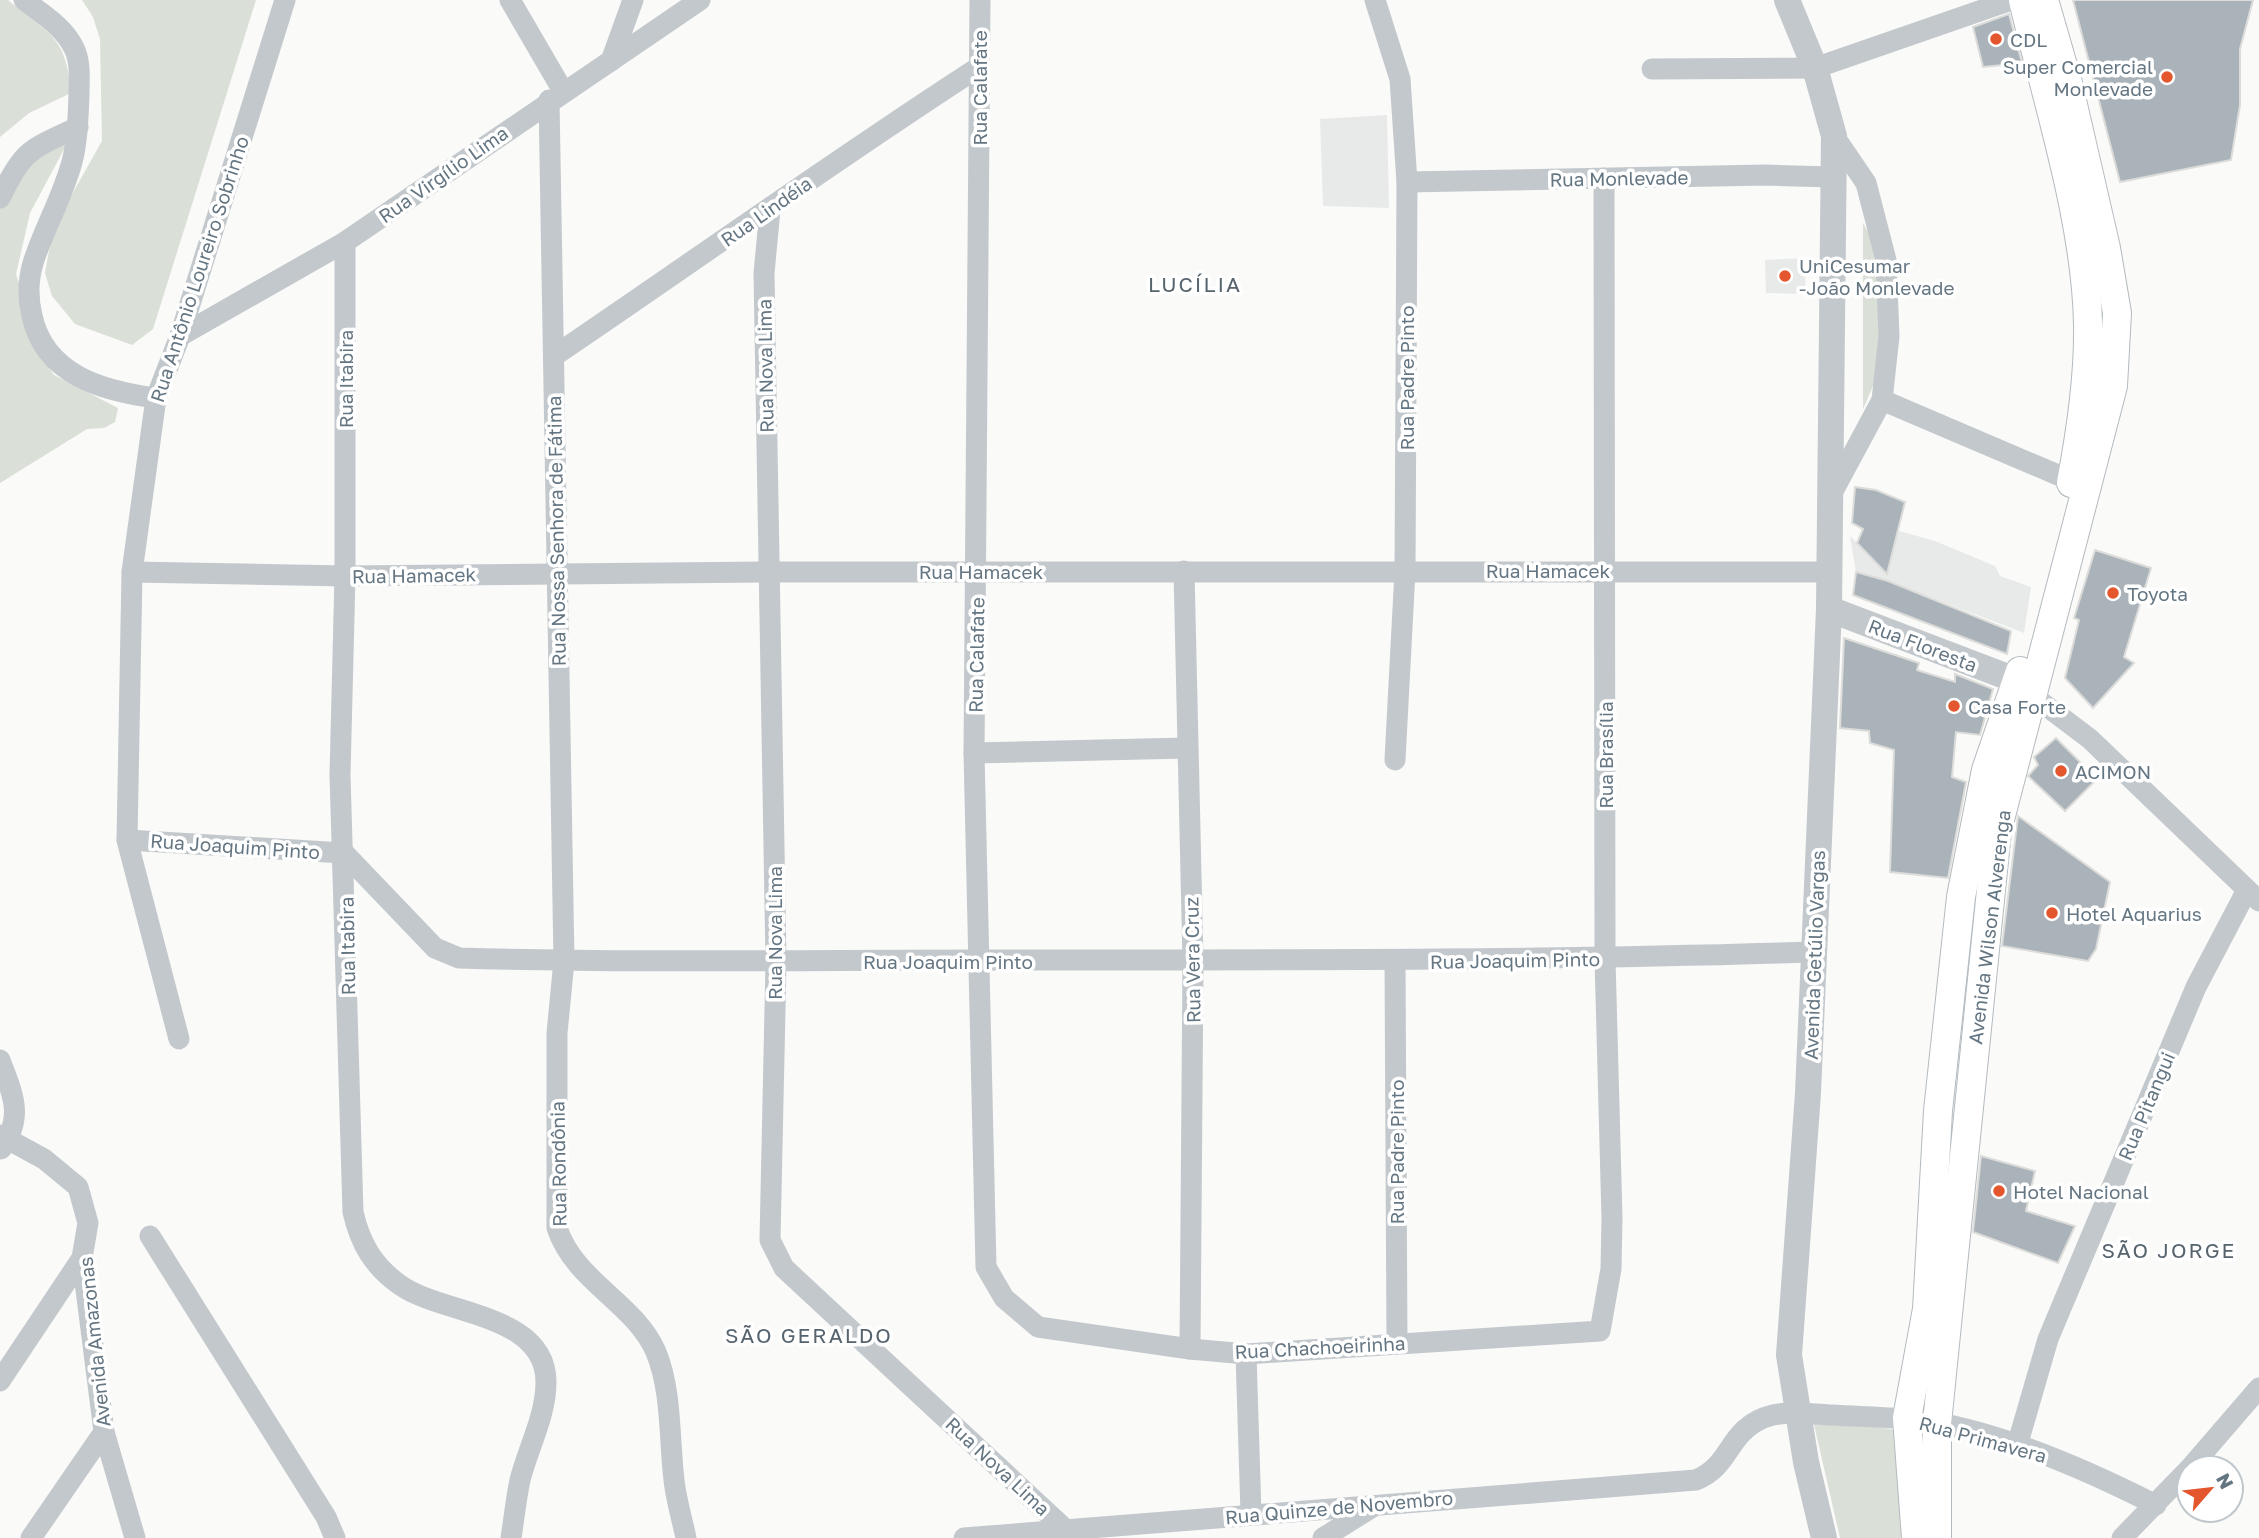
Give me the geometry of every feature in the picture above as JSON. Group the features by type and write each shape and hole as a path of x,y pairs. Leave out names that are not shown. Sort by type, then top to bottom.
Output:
{"main road":[{"name":"Avenida Wilson Alverenga","path":"1937,1538 1937,1423 1997,831 2025,688 2072,481 2085,383 2088,323 2069,192 2023,0"},
{"path":"2025,688 2022,668 2048,643 2113,386 2117,313 2106,248 2068,83 2044,0"},
{"name":"Avenida Wilson Alverenga","path":"1916,1538 1907,1419 1927,1309 1938,1111 1961,897 1986,770 2025,688"}],"street":[{"path":"24,0 60,28 73,47 79,65 78,127 64,187 32,265 29,305 34,324 41,343 64,369 121,393 156,398"},
{"name":"Rua Antônio Loureiro Sobrinho","path":"179,1039 127,840 132,572 156,398 180,336 285,0"},
{"path":"510,0 556,96"},
{"path":"611,61 633,0"},
{"name":"Rua Virgílio Lima","path":"180,336 345,243 556,96 700,0"},
{"name":"Rua Calafate","path":"979,0 978,571 974,752 986,1267"},
{"name":"Rua Padre Pinto","path":"1375,0 1400,79 1407,182 1405,571 1395,761"},
{"name":"Avenida Getúlio Vargas","path":"1787,0 1815,68 1834,136 1866,183 1886,260 1889,335 1882,400 1830,495"},
{"path":"1652,69 1815,68 2011,0"},
{"name":"Rua Lindéia","path":"554,356 770,210 881,130 979,67"},
{"name":"Rua Nossa Senhora de Fátima","path":"556,96 554,356 564,961"},
{"path":"0,198 16,164 28,152 78,127"},
{"name":"Avenida Getúlio Vargas","path":"1824,1538 1806,1462 1789,1355 1808,1093 1829,609 1831,177 1834,136"},
{"name":"Rua Monlevade","path":"1407,182 1765,175 1831,177"},
{"name":"Rua Brasília","path":"1600,1331 1611,1269 1605,959 1604,178"},
{"name":"Rua Nova Lima","path":"770,210 764,273 776,962 768,1206 770,1240 784,1268 1066,1530"},
{"name":"Rua Itabira","path":"345,243 345,576 340,775 353,1212 359,1240 375,1263 402,1287 522,1333 538,1354 546,1380 541,1414 520,1480 511,1538"},
{"path":"1882,400 2072,481"},
{"name":"Rua Hamacek","path":"132,572 345,576 556,572 1605,569 1829,572"},
{"name":"Rua Vera Cruz","path":"1184,571 1193,961 1190,1349"},
{"name":"Rua Floresta","path":"1829,609 2025,688 2090,739 2253,896"},
{"path":"974,752 1186,748"},
{"name":"Rua Joaquim Pinto","path":"127,840 344,853 435,948 459,958 776,962 1395,961 1605,959 1813,952"},
{"name":"Rua Pitangui","path":"2017,1446 2048,1339 2196,987 2253,896"},
{"name":"Rua Rondônia","path":"564,961 557,1034 557,1228 563,1247 585,1274 644,1332 656,1353 666,1396 674,1484 686,1538"},
{"name":"Rua Padre Pinto","path":"1395,961 1397,1343"},
{"path":"0,1060 17,1105 3,1142"},
{"name":"Avenida Amazonas","path":"3,1142 44,1159 78,1187 88,1223 82,1258 104,1432 135,1538"},
{"path":"150,1236 245,1384 326,1517 335,1538"},
{"path":"0,1381 82,1258"},
{"name":"Rua Chachoeirinha","path":"986,1267 1004,1298 1038,1326 1190,1349 1246,1354 1600,1331"},
{"path":"1246,1354 1251,1514"},
{"path":"2201,1454 2259,1388"},
{"name":"Rua Primavera","path":"1800,1414 1937,1423 2085,1469 2156,1505"},
{"name":"Rua Quinze de Novembro","path":"964,1538 1379,1503 1696,1480 1714,1473 1740,1433 1759,1419 1800,1414"},
{"path":"31,1538 104,1432"},
{"path":"2122,1538 2175,1484"},
{"path":"1324,1538 1379,1503"}],"shaded area":[{"path":"0,0 8,0 45,29 60,47 69,74 71,93 29,113 0,137"},
{"path":"82,0 256,0 153,329 132,345 75,324 52,296 45,273 51,240 66,205 102,141 100,39 93,17"},
{"path":"1387,115 1389,208 1323,206 1320,119"},
{"path":"70,138 30,213 16,274 44,360 54,375 118,408 115,422 104,428 87,429 0,483 0,206 35,154"},
{"path":"1863,223 1879,251 1880,370 1863,409"},
{"name":"UniCesumar -João Monlevade","path":"1804,258 1806,294 1766,293 1765,260"},
{"path":"1899,531 1935,541 1995,566 2000,576 2031,587 2024,633 1888,581 1856,572 1850,536 1862,548 1890,558"},
{"path":"1813,1420 1866,1424 1899,1431 1914,1538 1840,1538"}],"building":[{"name":"Super Comercial Monlevade","path":"2073,0 2253,0 2240,49 2240,105 2231,160 2120,182"},
{"name":"CDL","path":"2009,14 2022,63 1983,67 1973,27"},
{"path":"1855,487 1876,490 1905,502 1887,574 1857,543 1863,529 1852,523"},
{"path":"2095,550 2151,568 2124,657 2134,663 2093,708 2065,678 2079,620 2074,618"},
{"path":"1856,572 1888,581 2011,631 2007,654 1853,595"},
{"path":"1844,638 1919,663 1917,670 1955,682 1955,674 1993,689 1980,735 1956,732 1952,777 1966,782 1948,878 1890,872 1894,750 1870,743 1869,731 1840,728"},
{"name":"ACIMON","path":"2056,738 2097,779 2065,811 2028,776 2038,765 2034,757"},
{"name":"Hotel Aquarius","path":"2018,816 2110,882 2096,949 2088,961 2002,946"},
{"name":"Hotel Nacional","path":"1981,1156 2035,1171 2026,1211 2075,1226 2058,1263 1973,1232"}],"place":[{"name":"CDL","path":"1996,39"},
{"name":"Super Comercial Monlevade","path":"2167,77"},
{"name":"UniCesumar -João Monlevade","path":"1785,276"},
{"name":"Toyota","path":"2113,593"},
{"name":"Casa Forte","path":"1954,706"},
{"name":"ACIMON","path":"2061,771"},
{"name":"Hotel Aquarius","path":"2052,913"},
{"name":"Hotel Nacional","path":"1999,1191"}],"district":[{"name":"LUCÍLIA","path":"1195,284"},
{"name":"SÃO JORGE","path":"2169,1250"},
{"name":"SÃO GERALDO","path":"809,1335"}]}
